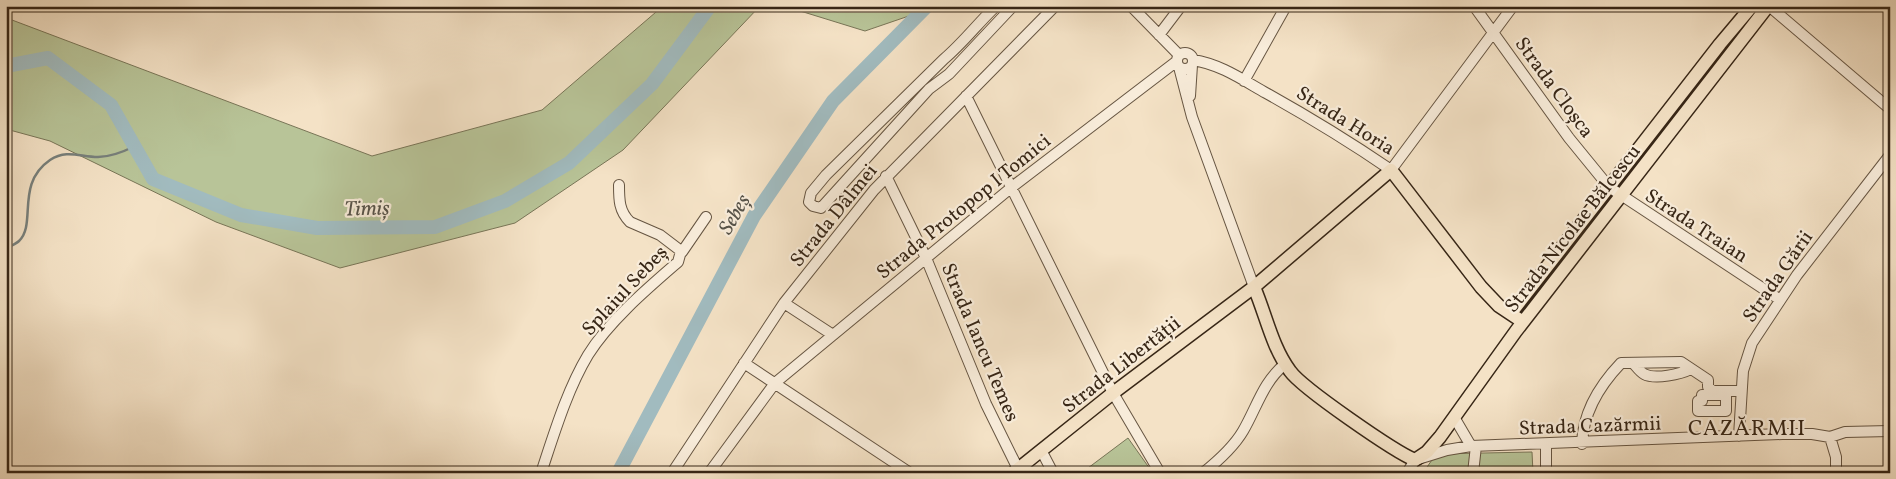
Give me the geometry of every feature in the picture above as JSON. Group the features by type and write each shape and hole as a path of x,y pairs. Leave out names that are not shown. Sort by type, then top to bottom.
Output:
{"main road":[{"name":"Strada Nicolae Bălcescu","path":"1511,314 1720,44 1752,6"},
{"name":"Strada Nicolae Bălcescu","path":"1415,460 1433,445 1523,322 1769,6"},
{"name":"Strada Libertății","path":"1016,471 1113,393 1254,287 1391,170"},
{"name":"Strada Horia","path":"1391,170 1481,287 1499,306 1523,322"},
{"path":"1254,287 1285,364 1304,384 1415,460"}],"street":[{"path":"996,6 982,19 963,43 944,59 826,175 811,193 809,202 813,206 822,208 929,88 949,74 1013,6"},
{"name":"Strada Dâlmei","path":"672,473 784,303 886,176 1055,6"},
{"path":"1132,6 1159,35 1186,69 1193,62"},
{"path":"1159,35 1181,6"},
{"path":"1244,81 1286,6"},
{"name":"Strada Cloșca","path":"1474,6 1569,138 1610,187 1621,196"},
{"path":"1391,170 1513,6"},
{"path":"1769,6 1890,109"},
{"name":"Strada Horia","path":"1178,61 1186,52 1193,62 1214,64 1337,133 1391,170"},
{"path":"1178,61 1189,105 1254,287"},
{"name":"Strada Protopop I Tomici","path":"709,473 775,383 1012,187 1178,61"},
{"path":"1189,105 1193,62"},
{"path":"966,96 1113,393 1160,473"},
{"name":"Strada Gării","path":"1739,436 1740,391 1745,359 1779,299 1890,155"},
{"name":"Strada Iancu Temes","path":"886,176 926,258 986,404 1016,471"},
{"name":"Splaiul Sebeș","path":"541,473 567,402 587,357 606,330 678,262 682,252 672,242 630,222 625,217 620,209 618,185"},
{"name":"Strada Traian","path":"1621,196 1779,299"},
{"path":"682,252 706,217"},
{"path":"784,303 832,335"},
{"path":"1582,444 1585,418 1596,397 1621,363 1681,362 1708,380 1708,387 1713,391 1740,391"},
{"path":"744,364 910,473"},
{"path":"1203,473 1236,442 1264,388 1285,364"},
{"path":"1454,417 1474,446 1473,473"},
{"name":"Strada Cazărmii","path":"1415,460 1447,450 1474,446 1582,444 1812,434 1830,437 1845,432 1890,431"},
{"path":"1830,437 1836,457 1836,473"},
{"path":"1546,444 1546,473"},
{"path":"1040,450 1053,473"},
{"name":"Strada Nicolae Bălcescu","path":"1407,473 1415,460"}],"green space":[{"path":"663,6 760,6 623,150 515,223 340,268 216,222 50,141 6,129 6,21 12,20 372,156 542,110"},
{"path":"784,6 938,6 865,31"},
{"path":"1761,6 1625,183 1622,183 1621,180 1758,7"},
{"path":"1608,199 1610,201 1525,312 1522,312 1521,309"},
{"path":"1128,438 1150,469 1145,473 1091,473 1088,468"},
{"path":"1532,452 1533,473 1423,473 1436,454"}],"waterway":[{"name":"Timiș","path":"6,66 48,58 111,105 153,179 241,215 317,228 435,227 505,201 569,163 652,84 710,6"},
{"name":"Sebeș","path":"618,473 754,216 833,101 927,6"},
{"path":"6,249 18,242 24,234 33,180 39,170 50,160 68,154 108,156 135,146"}],"district":[{"name":"CAZĂRMII","path":"1747,427"}]}
